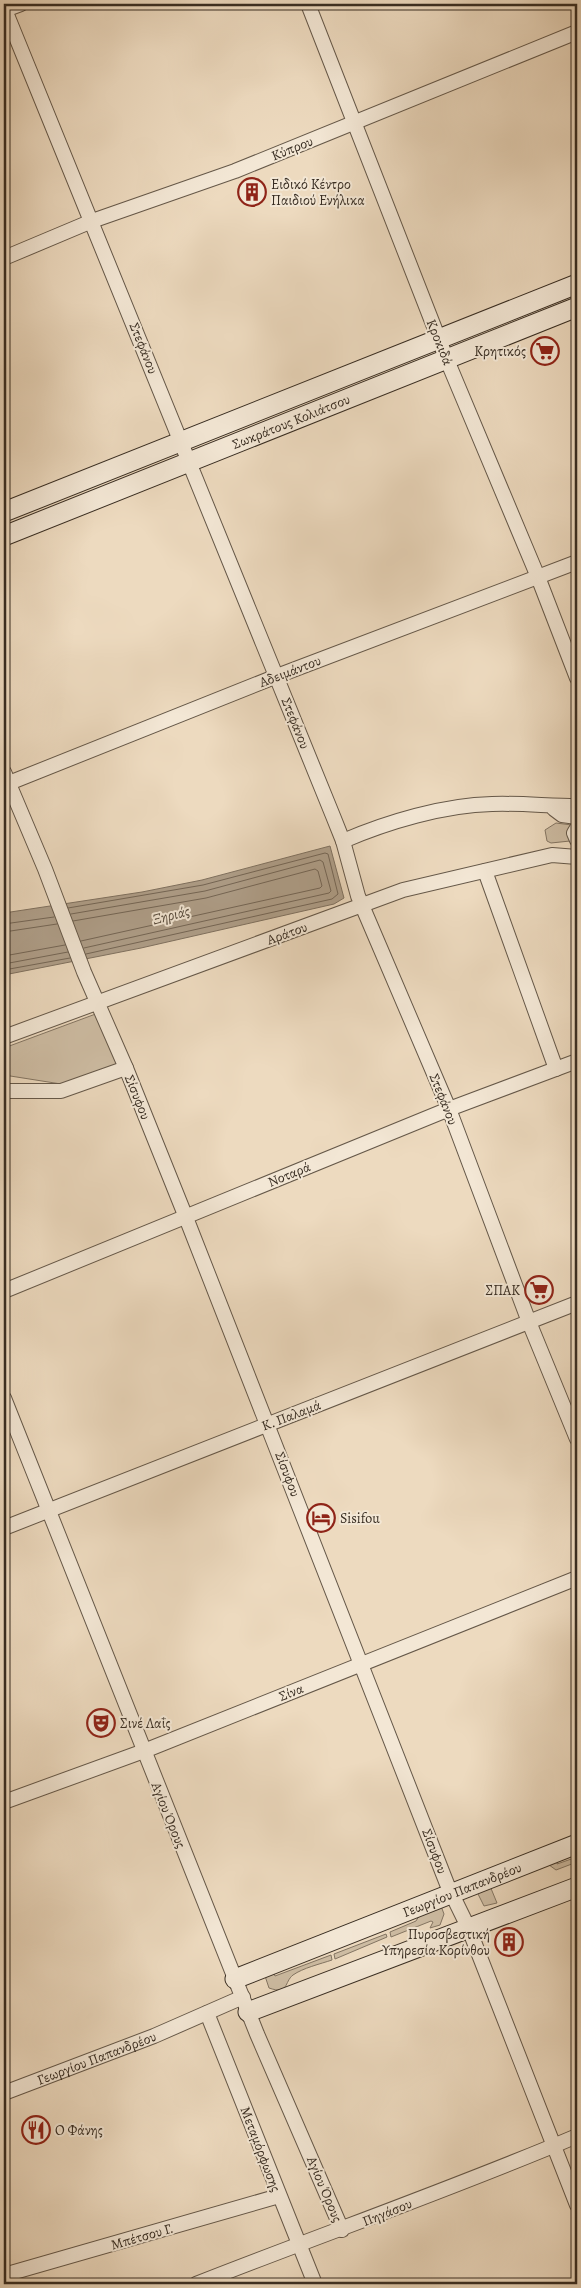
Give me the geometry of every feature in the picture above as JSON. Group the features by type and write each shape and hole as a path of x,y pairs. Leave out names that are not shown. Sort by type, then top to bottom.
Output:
{"street":[{"name":"Στεφάνου","path":"21,4 5,10 343,840 360,901 449,1110 529,1322 577,1439"},
{"name":"Κροκιδά","path":"308,4 356,122 447,360 538,578 577,678"},
{"name":"Κύπρου","path":"4,258 92,222 235,171 577,32"},
{"name":"Σωκράτους Κολιάτσου","path":"4,512 440,341 577,284"},
{"name":"Σωκράτους Κολιάτσου","path":"4,536 188,460 447,360 577,307"},
{"name":"Αδειμάντου","path":"5,780 577,562"},
{"name":"Σίσυφου","path":"5,780 96,1001 126,1068 268,1424 452,1896 469,1928 577,2205"},
{"path":"343,840 377,826 455,809 491,804 577,806"},
{"path":"549,806 562,815 577,817"},
{"path":"577,828 574,833 577,840"},
{"path":"552,855 577,850"},
{"name":"Αράτου","path":"4,1037 360,901 552,855 577,857"},
{"path":"485,871 556,1069"},
{"name":"Νοταρά","path":"4,1291 185,1215 577,1061"},
{"path":"4,1091 61,1091 126,1068"},
{"name":"Κ. Παλαμά","path":"4,1528 577,1303"},
{"name":"Αγίου Όρους","path":"4,1398 245,2004 342,2230"},
{"name":"Σίνα","path":"4,1802 144,1752 577,1578"},
{"name":"Γεωργίου Παπανδρέου","path":"236,1980 452,1896 577,1844"},
{"name":"Γεωργίου Παπανδρέου","path":"9,2091 207,2013 245,2004 469,1928 577,1887"},
{"name":"Μεταμόρφωσης","path":"207,2013 315,2284"},
{"name":"Πηγάσου","path":"196,2284 298,2244 342,2230 577,2136"},
{"name":"Μπέτσου Γ.","path":"4,2275 279,2196"}],"shaded area":[{"path":"556,823 572,825 568,831 570,841 551,843 547,841 545,830"},
{"path":"101,1012 118,1059 114,1068 61,1084 4,1075 4,1048"},
{"path":"558,1857 557,1864 577,1857 577,1862 556,1870 545,1862"},
{"path":"490,1886 497,1903 484,1906 478,1894 479,1889"},
{"path":"441,1906 444,1914 440,1925 430,1928 433,1922 431,1921 391,1937 390,1932 416,1921 422,1911"},
{"path":"386,1934 387,1937 335,1959 334,1954"},
{"path":"331,1955 332,1960 307,1968 293,1975 283,1989 275,1990 269,1988 265,1976 277,1968 275,1976"}],"water":[{"name":"Ξηριάς","path":"330,846 344,898 334,904 141,948 4,975 4,913 142,892 202,880"}],"place":[{"name":"Ειδικό Κέντρο Παιδιού Ενήλικα","path":"252,192"},
{"name":"Κρητικός","path":"545,351"},
{"name":"ΣΠΑΚ","path":"539,1290"},
{"name":"Sisifou","path":"321,1518"},
{"name":"Σινέ Λαΐς","path":"101,1723"},
{"name":"Πυροσβεστική Υπηρεσία Κορίνθου","path":"509,1942"},
{"name":"Ο Φάνης","path":"36,2130"}]}
